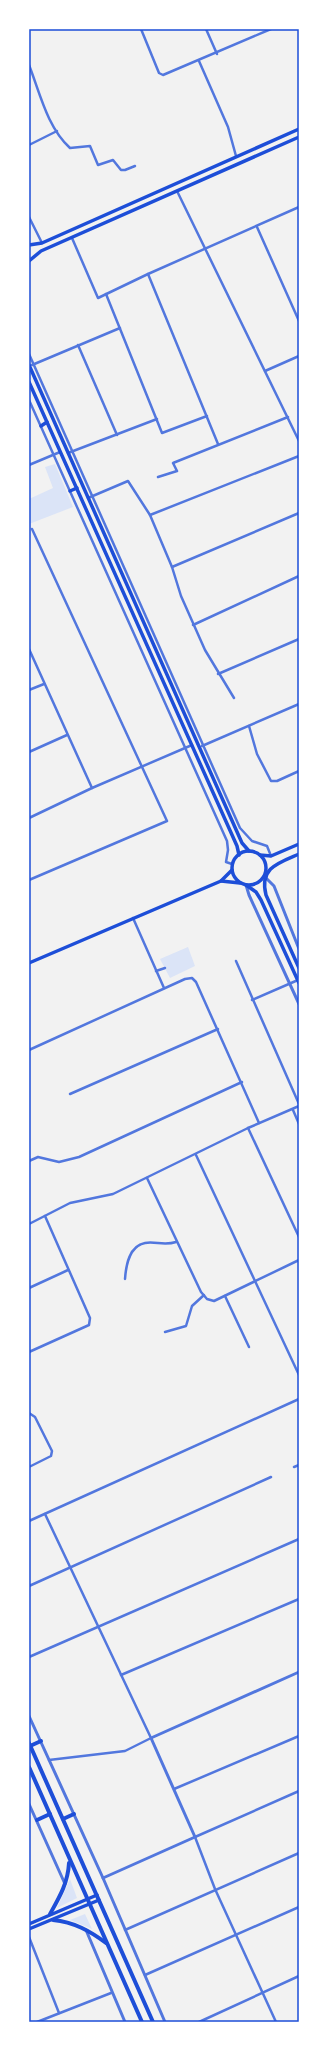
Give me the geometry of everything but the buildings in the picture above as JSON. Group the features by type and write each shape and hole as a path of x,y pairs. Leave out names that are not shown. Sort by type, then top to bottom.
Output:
{"main road":[{"path":"29,245 42,243 299,129"},
{"path":"292,132 294,139"},
{"path":"29,261 41,251 299,137"},
{"path":"258,146 262,154"},
{"path":"31,365 201,746 242,843 249,851 260,855 271,856 299,844"},
{"path":"29,382 237,846 239,855"},
{"path":"41,426 47,422"},
{"path":"70,491 77,488"},
{"path":"241,884 236,880 232,870 232,864 239,855 249,851"},
{"path":"221,881 246,885 257,883 278,864 299,854"},
{"path":"260,855 266,864 263,886 266,896 299,968"},
{"path":"29,963 221,881 232,870"},
{"path":"246,885 256,892 261,900 298,981"},
{"path":"41,1741 30,1744 153,2022"},
{"path":"29,1767 86,1899 142,2022"},
{"path":"37,1820 50,1814"},
{"path":"63,1819 74,1814"},
{"path":"50,1914 69,1875 70,1861"},
{"path":"29,1924 97,1895"},
{"path":"29,1929 100,1900"},
{"path":"53,1920 64,1921 85,1929 107,1944"}],"street":[{"path":"141,29 161,75 217,54 271,29"},
{"path":"206,29 217,54"},
{"path":"198,61 228,127 236,156"},
{"path":"29,65 52,125 70,148 90,146 98,165 113,160 121,170 135,166"},
{"path":"29,145 56,131"},
{"path":"177,191 299,441"},
{"path":"72,238 98,298 148,274 299,208"},
{"path":"29,217 42,243"},
{"path":"256,226 299,321"},
{"path":"148,274 218,444"},
{"path":"106,294 162,433 207,416"},
{"path":"29,354 31,365 120,328"},
{"path":"78,345 117,435"},
{"path":"265,371 299,356"},
{"path":"29,400 227,842 228,850 226,862 232,864"},
{"path":"158,477 177,471 173,463 288,417"},
{"path":"70,452 157,420"},
{"path":"29,465 60,452"},
{"path":"150,514 299,456"},
{"path":"90,497 128,481 150,514 172,567 193,625 218,674 234,698"},
{"path":"172,567 299,513"},
{"path":"29,880 167,821 32,529"},
{"path":"193,625 299,576"},
{"path":"218,674 299,639"},
{"path":"29,649 92,788"},
{"path":"29,690 44,684"},
{"path":"271,856 267,846 252,841 240,828 201,746 299,704"},
{"path":"249,726 257,754 271,781 277,781 299,771"},
{"path":"29,752 67,735"},
{"path":"29,818 92,788 192,746"},
{"path":"264,877 274,886 299,949"},
{"path":"246,885 249,895 299,1004"},
{"path":"133,918 164,988"},
{"path":"29,1224 70,1203 113,1194 196,1155 248,1128 292,1110 299,1105 236,961"},
{"path":"156,971 165,968"},
{"path":"29,1050 164,988 185,979 192,978 196,982 218,1029 259,1124"},
{"path":"252,1000 298,981"},
{"path":"70,1094 218,1029"},
{"path":"29,1161 38,1157 59,1162 79,1157 242,1082"},
{"path":"292,1110 299,1124"},
{"path":"248,1128 299,1237"},
{"path":"196,1155 299,1375"},
{"path":"147,1178 176,1242 204,1295 214,1301 299,1260"},
{"path":"29,1352 89,1325 90,1318 45,1216"},
{"path":"124,1278 126,1264 131,1253 137,1247 146,1243 166,1245 176,1242"},
{"path":"29,1288 68,1270"},
{"path":"165,1332 186,1326 192,1306 204,1295"},
{"path":"225,1296 249,1347"},
{"path":"29,1521 299,1399"},
{"path":"29,1413 35,1417 52,1452 51,1456 47,1459 29,1467"},
{"path":"294,1467 299,1465"},
{"path":"29,1586 70,1566 271,1477"},
{"path":"45,1514 151,1738 195,1837 215,1890 276,2022"},
{"path":"29,1657 98,1625 299,1539"},
{"path":"121,1675 299,1599"},
{"path":"50,1760 125,1751 299,1672"},
{"path":"29,1716 103,1878 166,2022"},
{"path":"174,1789 299,1736"},
{"path":"103,1878 299,1791"},
{"path":"29,1804 65,1884"},
{"path":"125,1930 299,1853"},
{"path":"145,1975 299,1907"},
{"path":"85,1929 125,2022"},
{"path":"29,1937 59,2013"},
{"path":"199,2022 299,1976"},
{"path":"37,2022 111,1992"}],"shaded area":[{"path":"55,464 73,507 29,524 29,499 53,488 45,467"},
{"path":"188,947 195,966 170,978 160,959"},
{"path":"70,1879 77,1898 57,1908"},
{"path":"85,1914 92,1929 70,1920"}]}
